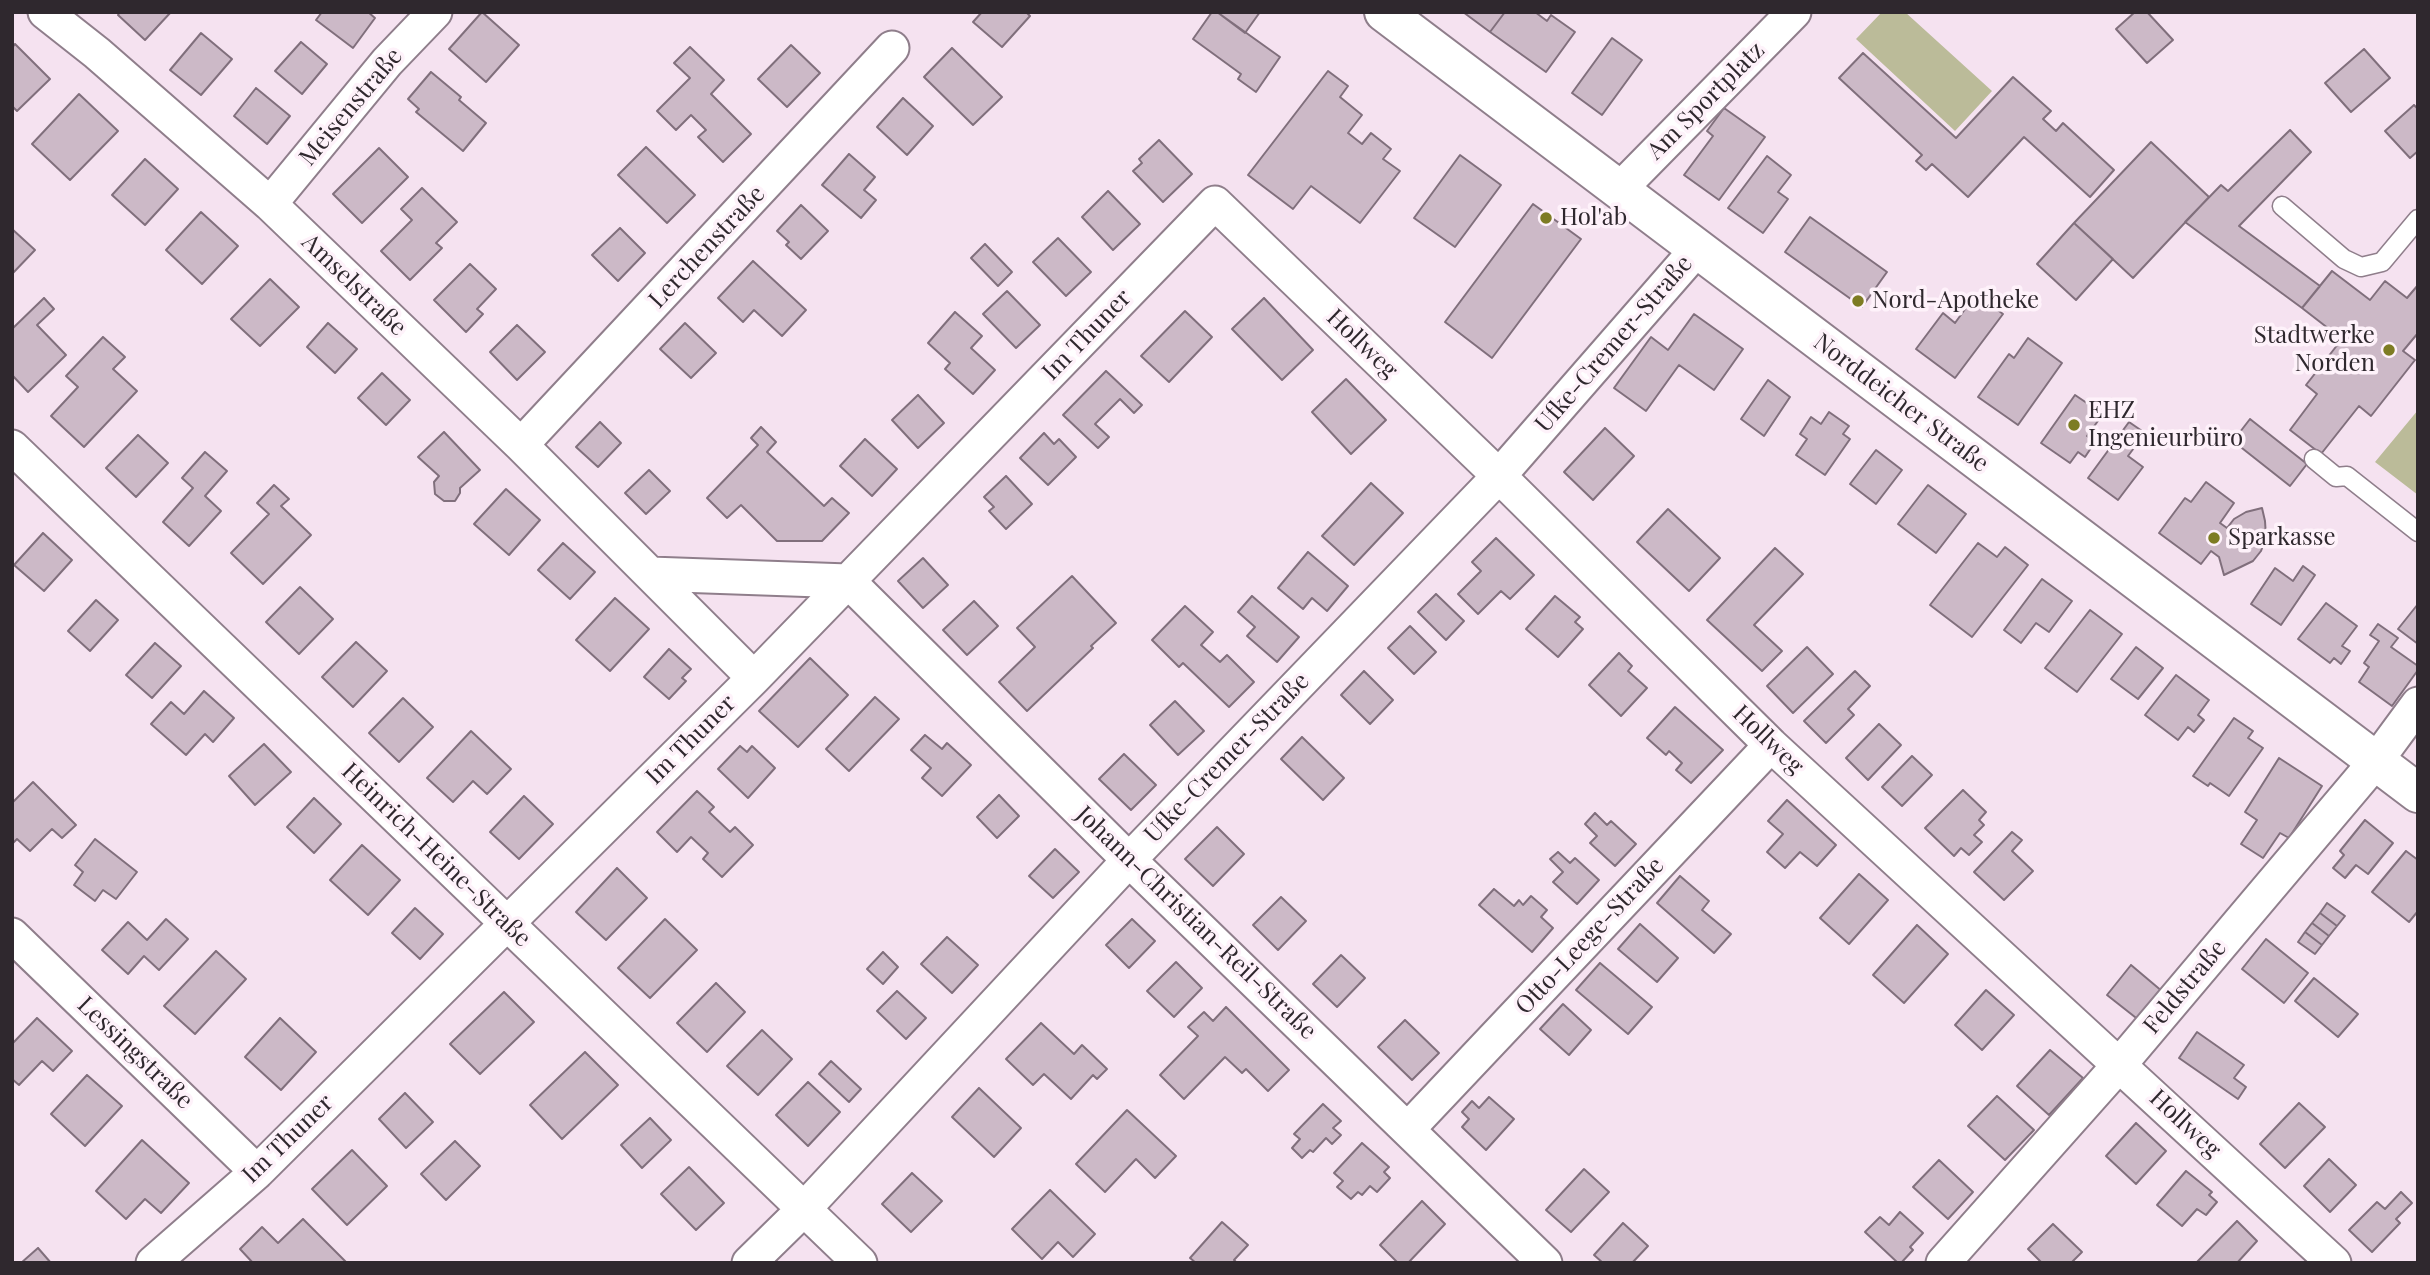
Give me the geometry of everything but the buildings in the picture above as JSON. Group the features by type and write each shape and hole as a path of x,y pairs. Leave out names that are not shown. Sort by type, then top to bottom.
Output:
{"main road":[{"name":"Norddeicher Straße","path":"1384,12 2418,793"}],"street":[{"name":"Amselstraße","path":"45,12 97,53 270,204 521,445 754,678"},
{"name":"Meisenstraße","path":"270,204 387,62 435,12"},
{"name":"Am Sportplatz","path":"1619,190 1794,12"},
{"name":"Lerchenstraße","path":"521,445 892,48"},
{"name":"Hollweg","path":"1215,203 1499,476 1771,744 2334,1263"},
{"name":"Im Thuner","path":"153,1263 257,1171 754,678 1215,203"},
{"name":"Ufke-Cremer-Straße","path":"749,1263 803,1210 1129,860 1499,476 1698,248"},
{"name":"Heinrich-Heine-Straße","path":"12,447 860,1263"},
{"path":"650,574 848,581"},
{"name":"Johann-Christian-Reil-Straße","path":"848,581 1129,860 1409,1128 1545,1263"},
{"name":"Feldstraße","path":"1943,1263 2120,1064 2376,761 2418,704"},
{"name":"Otto-Leege-Straße","path":"1409,1128 1771,744"},
{"name":"Lessingstraße","path":"12,935 257,1171"}],"lane":[{"path":"2282,206 2344,259 2361,267 2382,262 2418,219"},
{"path":"2314,459 2336,477 2347,476 2418,533"}],"green space":[{"path":"1882,12 1905,12 1992,91 1955,131 1856,39"},
{"path":"2418,410 2418,495 2375,462"}],"place":[{"name":"Hol'ab","path":"1546,218"},
{"name":"Nord-Apotheke","path":"1858,301"},
{"name":"Stadtwerke Norden","path":"2389,350"},
{"name":"EHZ Ingenieurbüro","path":"2074,425"},
{"name":"Sparkasse","path":"2214,538"}]}
